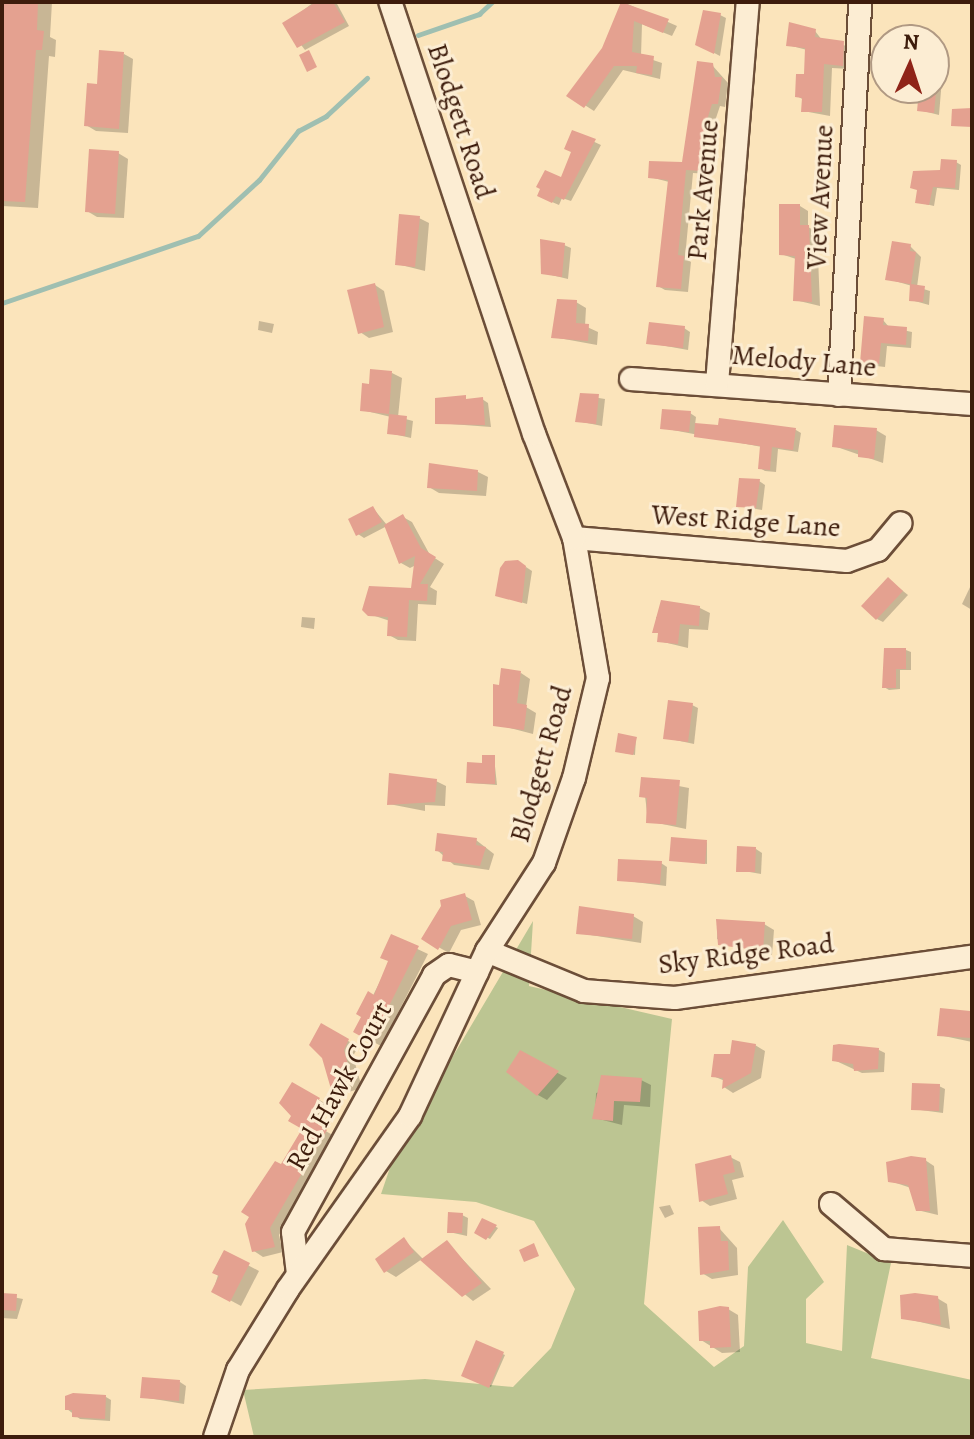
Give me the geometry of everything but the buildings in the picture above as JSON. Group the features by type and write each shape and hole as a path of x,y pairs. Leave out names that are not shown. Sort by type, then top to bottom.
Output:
{"street":[{"name":"Blodgett Road","path":"215,1437 238,1370 298,1274 410,1116 487,951 552,842 598,678 574,538 534,434 390,2"},
{"name":"Park Avenue","path":"717,384 748,2"},
{"name":"View Avenue","path":"839,395 860,2"},
{"name":"Melody Lane","path":"631,379 972,404"},
{"name":"West Ridge Lane","path":"574,538 847,561 878,550 901,523"},
{"name":"Sky Ridge Road","path":"487,951 584,991 675,998 972,957"},
{"name":"Red Hawk Court","path":"298,1274 293,1232 434,975 449,965 477,972"},
{"path":"831,1204 884,1249 972,1256"}],"green space":[{"path":"533,921 529,986 672,1019 644,1304 714,1367 744,1346 748,1267 783,1220 824,1282 806,1299 806,1343 842,1351 847,1245 891,1263 871,1358 972,1380 972,1437 254,1437 243,1390 425,1379 513,1387 551,1348 575,1289 534,1221 476,1202 381,1194 394,1156"}],"waterway":[{"path":"418,35 479,14 492,2"},
{"path":"2,303 198,236 259,180 298,131 326,116 367,78"}]}
